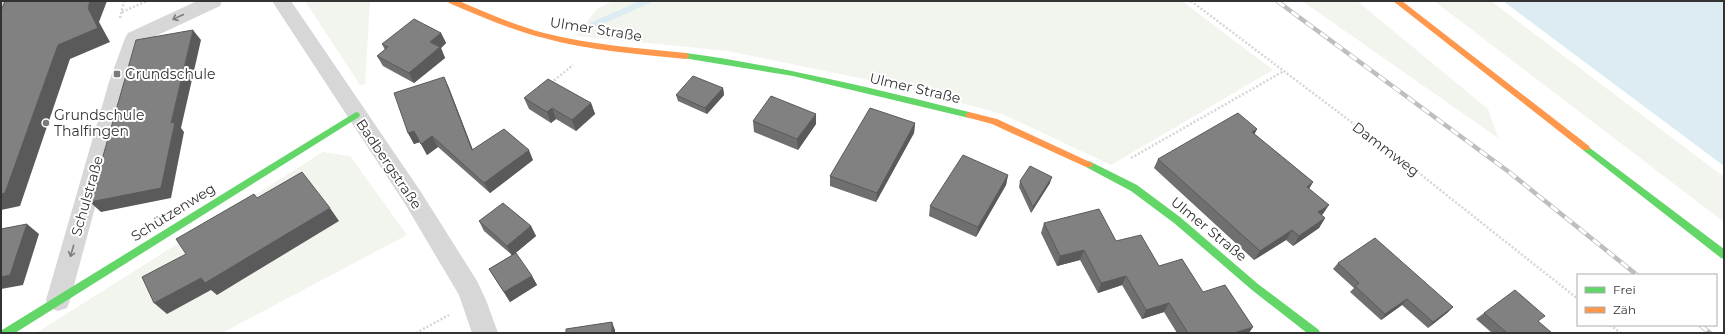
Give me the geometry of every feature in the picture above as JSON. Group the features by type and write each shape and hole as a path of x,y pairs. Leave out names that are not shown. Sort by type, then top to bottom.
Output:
{"street":[{"name":"Schulstraße","path":"58,300 119,82 135,38 213,1"},
{"name":"Badbergstraße","path":"281,1 356,116 413,198 468,288 474,300 485,333"},
{"name":"Ulmer Straße","path":"452,1 488,18 558,39 731,61 994,121 1059,150 1134,188 1177,220 1255,287 1315,333"},
{"path":"1397,1 1724,255"},
{"name":"Schützenweg","path":"6,333 356,116"}],"path":[{"path":"122,12 147,1"},
{"name":"Dammweg","path":"1191,1 1415,170 1577,298"},
{"path":"547,87 597,45"},
{"path":"1104,173 1284,71"},
{"path":"416,333 450,314"},
{"path":"1611,326 1620,333"}],"shaded area":[{"path":"305,1 370,1 365,84 360,85"},
{"path":"613,1 1182,1 1273,70 1111,165 1002,114 898,86 728,51 576,36 597,9"},
{"path":"1302,1 1357,1 1488,109 1498,138"},
{"path":"1434,1 1491,1 1724,177 1724,222"},
{"path":"1503,1 1724,1 1724,166"},
{"path":"323,152 350,156 407,235 222,333 36,333"}],"building":[{"path":"5,1 90,1 88,8 98,28 58,45 5,193 1,194 1,11"},
{"path":"414,19 441,33 430,42 440,47 409,73 377,56 388,47 382,44"},
{"path":"193,30 171,123 175,122 161,188 90,202 136,40"},
{"path":"693,76 723,88 705,108 676,95"},
{"path":"444,77 472,150 504,129 529,150 484,183 432,136 421,144 414,131 408,133 394,93"},
{"path":"548,79 591,103 572,120 552,108 547,112 524,98"},
{"path":"771,96 816,114 797,139 753,121"},
{"path":"870,108 915,123 877,193 830,176"},
{"path":"1238,113 1257,129 1252,132 1313,182 1307,187 1329,205 1318,212 1325,218 1299,236 1292,230 1260,251 1158,159"},
{"path":"963,155 1008,175 978,227 930,206"},
{"path":"1030,166 1052,177 1033,207 1020,181"},
{"path":"302,172 330,208 205,283 201,278 154,303 142,277 186,254 176,239 254,194 257,198"},
{"path":"503,203 531,226 507,246 479,221"},
{"path":"1099,209 1116,241 1141,235 1159,266 1182,259 1203,292 1225,285 1253,327 1234,333 1188,333 1169,303 1146,310 1126,276 1101,283 1084,250 1060,256 1044,223"},
{"path":"27,224 10,275 1,277 1,229"},
{"path":"1375,238 1453,307 1433,322 1407,299 1385,314 1355,286 1359,283 1338,263"},
{"path":"516,253 532,276 504,292 489,269"},
{"path":"1515,290 1545,316 1538,321 1552,333 1507,333 1484,313"},
{"path":"612,322 612,333 566,333 566,329"}],"waterway":[{"path":"588,27 647,1"}],"railway":[{"path":"1277,1 1509,172 1636,274"},
{"path":"1701,326 1710,333"}],"traffic: fast":[{"path":"686,56 793,73 969,115"},
{"path":"6,333 356,115"},
{"path":"1586,148 1724,255"},
{"path":"1089,165 1134,188 1177,220 1255,287 1315,333"}],"traffic: slow":[{"path":"452,1 491,18 544,36 606,47 686,56"},
{"path":"1397,1 1586,148"},
{"path":"969,115 994,121 1089,165"}],"place":[{"name":"Grundschule","path":"117,74"},
{"name":"Grundschule Thalfingen","path":"46,123"}]}
